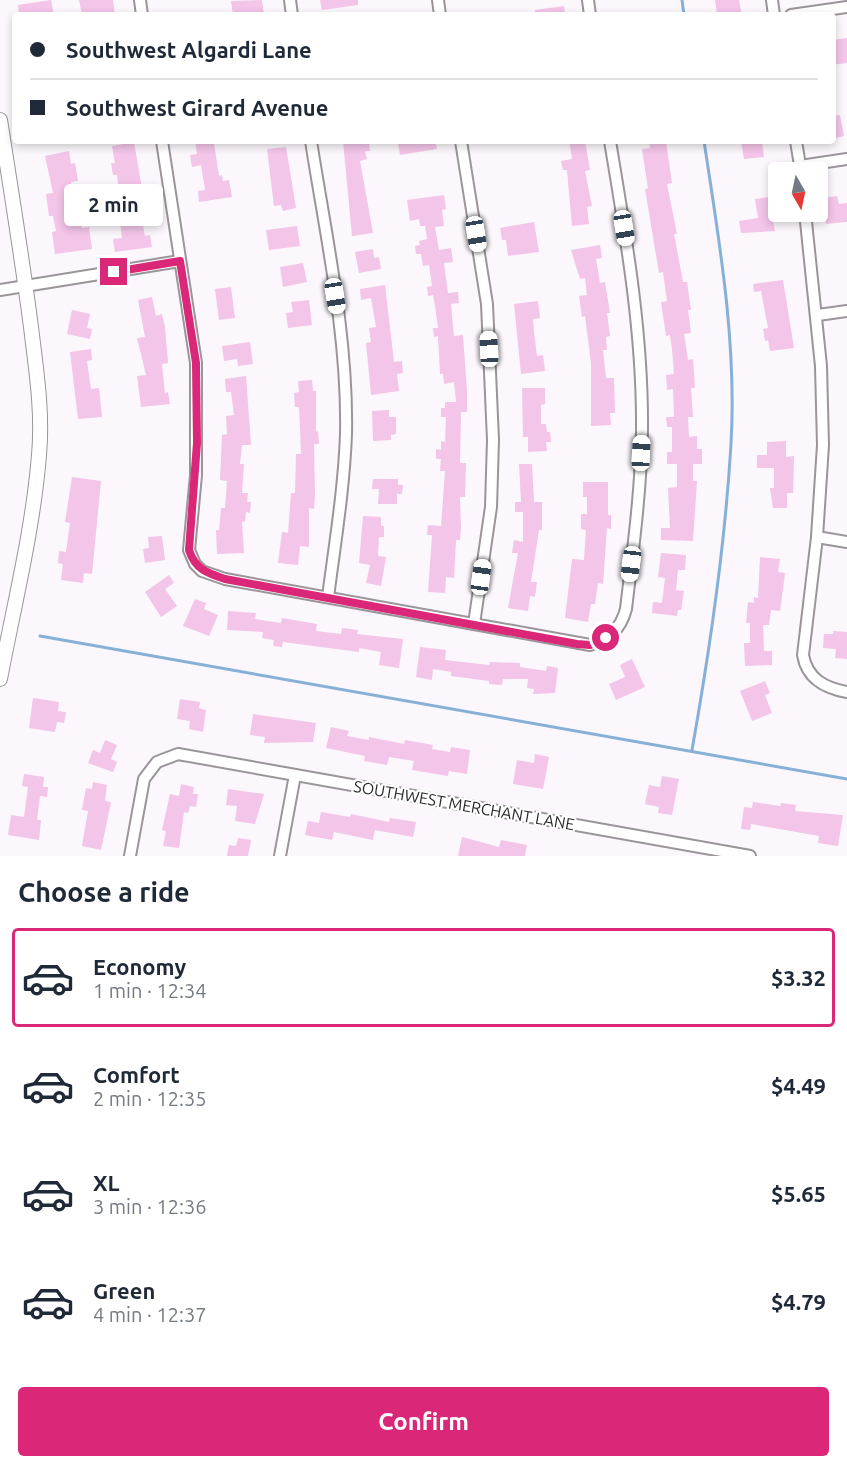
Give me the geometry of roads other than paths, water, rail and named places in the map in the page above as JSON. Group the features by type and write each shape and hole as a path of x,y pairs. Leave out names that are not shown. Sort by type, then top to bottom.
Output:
{"street":[{"path":"812,12 847,7"},
{"path":"0,120 26,286 38,386 39,454 0,679"},
{"path":"162,144 196,363 196,456 189,550 195,564 202,571 219,577 577,644 598,643 619,627 626,609 639,497 642,431 634,293 610,144"},
{"path":"311,144 341,341 346,414 341,501 327,597"},
{"path":"461,144 487,303 494,440 490,507 474,624"},
{"path":"796,144 799,162"},
{"path":"828,163 847,159"},
{"path":"806,222 818,315 823,445 817,537 804,645 804,663 818,681 835,690 847,692"},
{"path":"0,290 180,261"},
{"path":"818,315 847,311"},
{"path":"817,537 847,542"},
{"name":"SOUTHWEST MERCHANT LANE","path":"130,856 144,779 157,762 178,754 750,856"},
{"path":"280,856 295,774"}],"waterway":[{"path":"682,0 684,12"},
{"path":"692,750 721,559 732,406 729,329 704,144"},
{"path":"40,636 847,779"}]}
